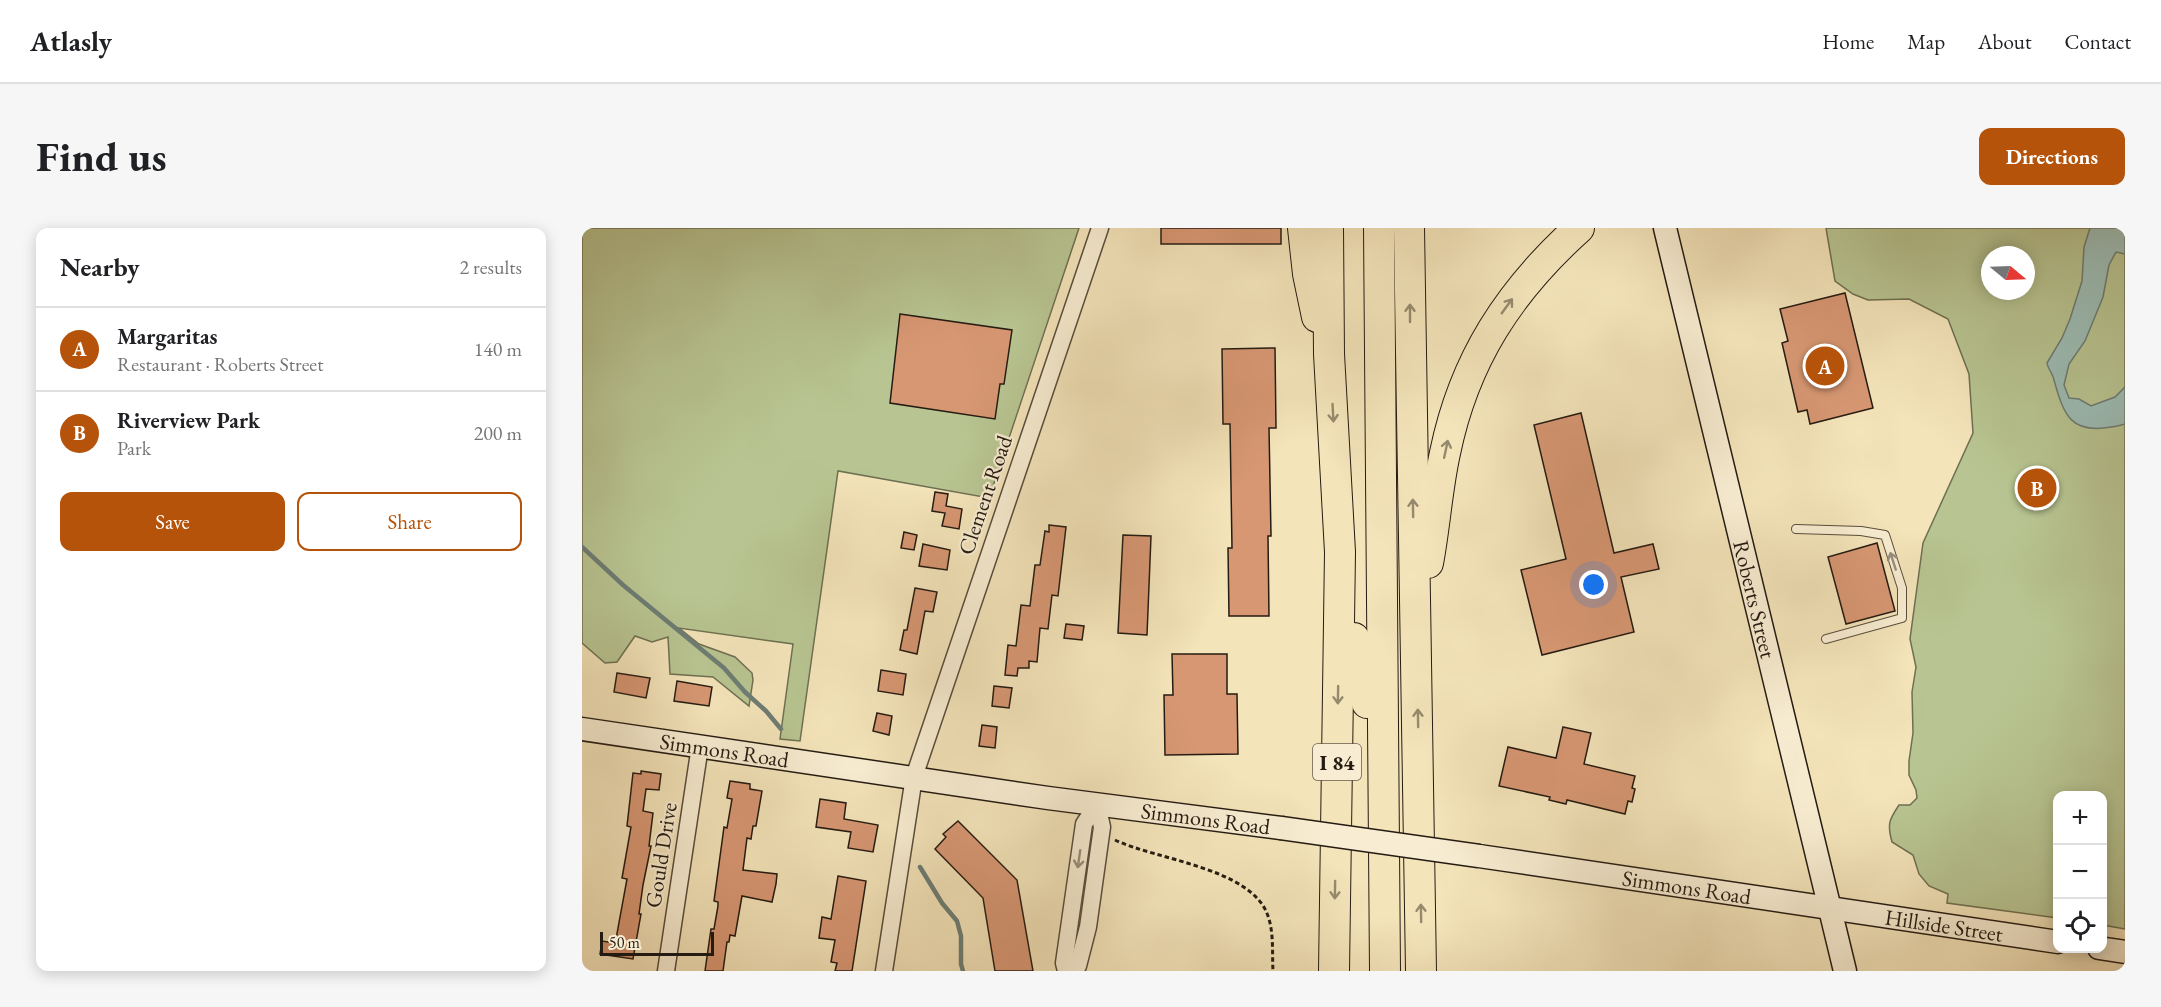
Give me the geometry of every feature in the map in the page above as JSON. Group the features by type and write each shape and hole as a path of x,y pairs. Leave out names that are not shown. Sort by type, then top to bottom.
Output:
{"highway":[{"path":"1303,228 1313,303 1329,354"},
{"name":"I 84","path":"1328,228 1329,354 1340,552 1334,971"},
{"path":"1363,228 1369,971"},
{"path":"1379,228 1385,971"},
{"path":"1409,228 1422,971"},
{"path":"1415,609 1430,549 1447,443 1471,367 1490,331 1513,298 1542,264 1579,228"},
{"path":"1340,552 1359,676 1367,703"}],"main road":[{"name":"Roberts Street","path":"1665,228 1845,971"},
{"name":"Simmons Road","path":"582,729 1830,908"},
{"name":"Hillside Street","path":"1830,908 2053,941"},
{"path":"2107,949 2125,952"}],"street":[{"name":"Clement Road","path":"884,971 914,777 1100,228"},
{"name":"Gould Drive","path":"666,971 700,746"},
{"path":"1075,971 1074,950 1084,824 1097,804"},
{"path":"1066,971 1064,963 1074,950"}],"lane":[{"path":"1796,529 1861,531 1885,535 1902,588 1902,618 1826,639"}],"path":[{"path":"1107,836 1131,847 1225,876 1250,890 1264,908 1270,922 1273,971"}],"green space":[{"path":"582,228 1079,228 989,498 838,471 800,741 780,739 793,644 679,628 699,644 735,657 752,673 749,706 713,677 670,674 668,637 652,642 635,636 617,662 605,663 582,643"},
{"path":"1826,228 2125,228 2125,929 2107,926 2107,791 2053,791 2053,917 1947,903 1948,894 1929,886 1919,874 1913,855 1892,842 1889,826 1893,815 1899,805 1910,805 1917,798 1909,775 1913,733 1912,692 1916,667 1910,639 1923,543 1973,433 1969,374 1948,319 1909,299 1868,300 1853,294 1835,281"}],"water":[{"path":"2090,228 2125,228 2125,254 2116,252 2109,265 2103,297 2085,341 2069,364 2064,385 2069,398 2079,399 2091,406 2115,397 2125,387 2125,424 2097,428 2087,428 2071,420 2062,404 2047,363 2070,319 2082,281 2084,247"}],"building":[{"path":"1161,228 1281,228 1281,244 1161,244"},
{"path":"1845,293 1873,408 1810,424 1807,410 1798,412 1782,343 1788,341 1780,309"},
{"path":"900,314 1012,330 1004,384 1000,384 995,419 890,403"},
{"path":"1275,348 1276,428 1269,428 1271,536 1268,536 1269,616 1229,616 1228,548 1232,548 1230,424 1223,424 1222,349"},
{"path":"1581,413 1614,553 1653,544 1659,569 1621,577 1634,632 1542,655 1521,570 1566,559 1534,425"},
{"path":"935,492 948,494 946,506 962,509 959,529 942,526 945,513 932,511"},
{"path":"1049,525 1066,527 1058,596 1052,595 1048,629 1040,628 1037,662 1029,661 1029,668 1018,668 1017,676 1005,675 1008,645 1016,646 1021,605 1030,606 1035,565 1040,565 1045,531 1049,532"},
{"path":"904,532 917,535 914,550 901,548"},
{"path":"1123,535 1151,536 1147,635 1118,633"},
{"path":"1877,543 1895,611 1846,624 1828,557"},
{"path":"923,544 950,550 947,570 919,566"},
{"path":"915,588 937,592 933,612 925,611 917,654 900,650 904,630 907,630"},
{"path":"1066,624 1084,626 1082,640 1064,638"},
{"path":"1172,654 1227,654 1227,694 1237,694 1238,754 1165,755 1164,695 1173,695"},
{"path":"881,670 906,674 903,695 878,691"},
{"path":"617,673 650,678 646,698 614,692"},
{"path":"677,681 712,687 709,706 674,701"},
{"path":"994,686 1012,688 1009,708 992,706"},
{"path":"877,713 892,716 889,735 873,731"},
{"path":"982,725 997,727 995,748 979,746"},
{"path":"1563,727 1591,733 1584,764 1635,776 1632,802 1628,801 1625,814 1567,800 1566,804 1549,800 1550,797 1499,786 1508,747 1556,758"},
{"path":"641,771 661,774 659,790 646,789 643,811 653,813 649,846 651,846 633,959 600,954 602,941 614,943 616,939 627,879 622,878 631,827 627,826 633,773 641,774"},
{"path":"730,781 750,784 750,789 762,791 756,826 753,826 751,839 747,838 743,870 777,874 776,884 772,902 742,896 735,936 730,935 729,942 727,942 723,971 705,971 711,929 714,929 718,906 718,902 714,901 724,827 727,828 732,799 727,798"},
{"path":"820,799 846,803 844,819 878,825 873,852 848,848 851,832 816,827"},
{"path":"958,821 1017,880 1033,971 995,971 983,898 935,849 946,837 943,834"},
{"path":"838,876 866,881 852,971 835,971 837,963 831,962 835,940 819,938 822,917 831,919"}],"waterway":[{"path":"582,547 623,585 724,668 781,729"},
{"path":"920,867 942,903 957,921 961,936 963,971"}],"place":[{"name":"Margaritas","path":"1825,366"},
{"name":"Riverview Park","path":"2037,488"}]}
